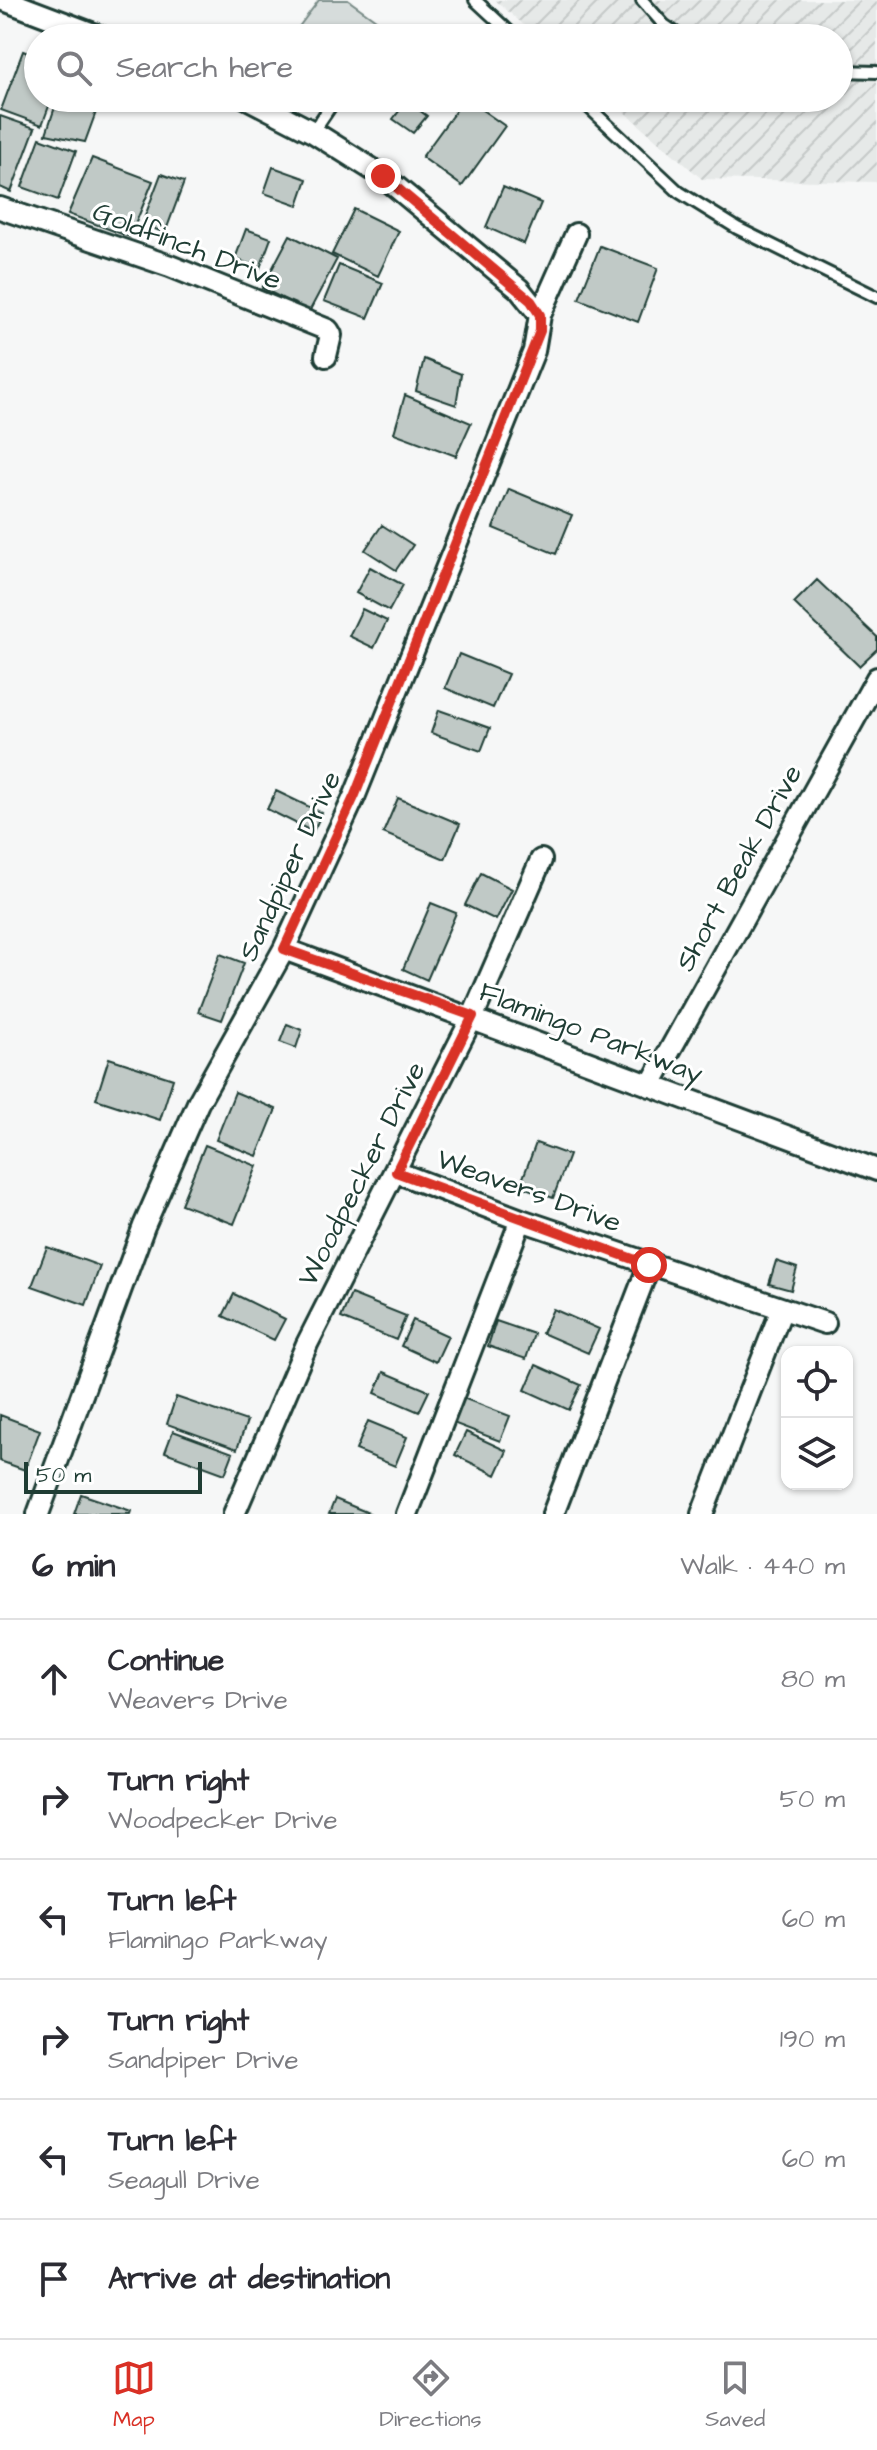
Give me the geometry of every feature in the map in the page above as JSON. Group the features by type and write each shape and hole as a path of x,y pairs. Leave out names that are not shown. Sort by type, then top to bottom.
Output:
{"street":[{"path":"4,0 67,24"},
{"path":"274,112 313,132 383,176 519,289 540,315"},
{"name":"Goldfinch Drive","path":"0,208 170,266 328,330 331,335 326,356"},
{"name":"Sandpiper Drive","path":"38,1514 144,1226 198,1103 284,949 366,768 534,351 540,315 576,234"},
{"name":"Short Beak Drive","path":"650,1086 877,678"},
{"name":"Woodpecker Drive","path":"234,1514 307,1344 473,1016 541,860"},
{"name":"Flamingo Parkway","path":"284,949 473,1016 877,1170"},
{"name":"Weavers Drive","path":"396,1172 521,1220 825,1323"},
{"path":"407,1514 521,1220"},
{"path":"553,1514 649,1265"},
{"path":"702,1514 782,1309"}],"lane":[{"path":"475,0 501,24"},
{"path":"642,0 663,24"},
{"path":"853,71 877,72"},
{"path":"313,132 327,112"},
{"path":"594,112 679,192 737,228 877,297"}],"shaded area":[{"path":"319,0 348,0 381,24 301,24"},
{"path":"495,0 877,0 877,182 702,179 624,112 853,112 853,24 523,24"}],"building":[{"path":"23,51 24,112 47,112 42,125 1,110"},
{"path":"53,112 96,112 85,142 46,134"},
{"path":"398,112 422,112 427,116 413,133 393,119"},
{"path":"455,112 485,112 505,126 462,186 422,157"},
{"path":"0,116 35,128 11,192 0,187"},
{"path":"40,138 76,151 58,200 22,187"},
{"path":"92,158 153,181 130,237 68,214"},
{"path":"273,167 307,179 298,205 264,193"},
{"path":"161,174 184,182 165,233 142,224"},
{"path":"503,187 541,203 524,244 486,227"},
{"path":"354,209 399,231 378,276 332,254"},
{"path":"246,229 271,238 260,268 235,259"},
{"path":"290,235 337,259 309,312 262,288"},
{"path":"600,246 658,268 638,322 579,299"},
{"path":"339,265 383,283 368,318 324,301"},
{"path":"424,359 461,374 456,405 416,391"},
{"path":"405,395 471,423 456,456 394,433"},
{"path":"509,489 572,515 556,554 493,528"},
{"path":"382,525 413,545 396,570 365,550"},
{"path":"370,567 403,585 389,611 356,593"},
{"path":"817,580 877,637 877,649 859,666 794,603"},
{"path":"362,609 387,621 374,648 349,636"},
{"path":"459,654 508,674 493,708 445,688"},
{"path":"439,710 490,728 481,751 431,733"},
{"path":"276,791 322,813 313,832 267,809"},
{"path":"398,798 460,824 445,859 383,833"},
{"path":"481,873 512,889 496,920 465,905"},
{"path":"431,903 456,913 427,980 403,969"},
{"path":"220,954 244,963 222,1020 198,1012"},
{"path":"287,1024 302,1030 296,1048 280,1042"},
{"path":"109,1058 173,1079 160,1120 96,1099"},
{"path":"235,1092 276,1109 257,1156 216,1140"},
{"path":"536,1143 569,1155 553,1198 520,1186"},
{"path":"205,1145 257,1166 234,1224 181,1204"},
{"path":"47,1247 100,1266 86,1305 32,1286"},
{"path":"776,1261 797,1268 791,1290 769,1284"},
{"path":"234,1294 285,1319 274,1340 223,1316"},
{"path":"351,1294 406,1316 396,1340 341,1318"},
{"path":"553,1309 599,1329 588,1353 542,1333"},
{"path":"413,1320 448,1336 436,1362 401,1346"},
{"path":"496,1321 534,1334 526,1359 488,1346"},
{"path":"536,1365 581,1385 569,1410 525,1390"},
{"path":"384,1372 429,1391 419,1412 375,1393"},
{"path":"176,1397 247,1421 237,1449 167,1424"},
{"path":"463,1398 510,1416 500,1441 453,1423"},
{"path":"0,1415 40,1430 25,1470 0,1461"},
{"path":"368,1421 407,1437 395,1466 356,1450"},
{"path":"173,1431 233,1453 225,1474 165,1452"},
{"path":"466,1432 507,1451 496,1475 455,1455"},
{"path":"81,1494 131,1511 130,1514 74,1514"},
{"path":"335,1499 371,1514 329,1514"}],"route":[{"path":"383,176 519,289 540,315 540,331 355,795 284,949 473,1016 396,1172 649,1265"}]}
